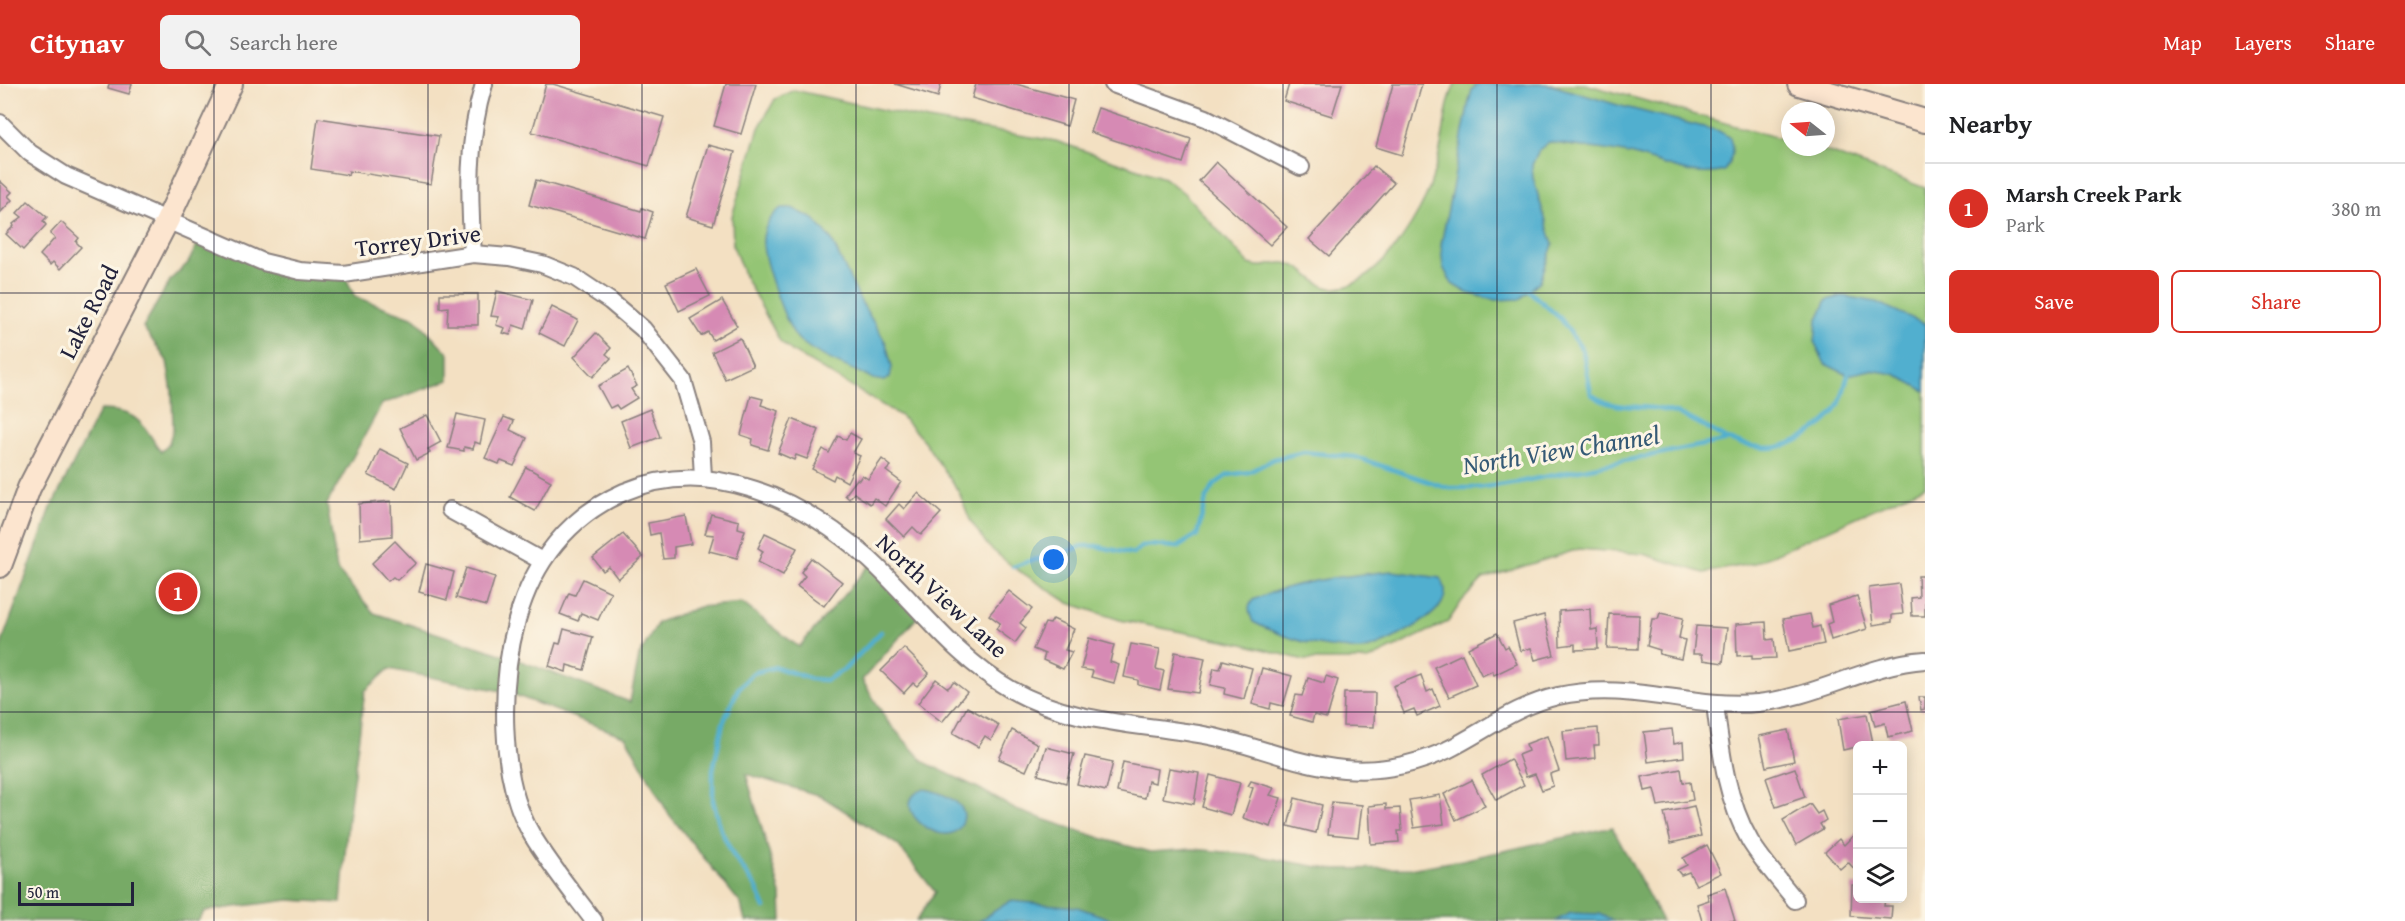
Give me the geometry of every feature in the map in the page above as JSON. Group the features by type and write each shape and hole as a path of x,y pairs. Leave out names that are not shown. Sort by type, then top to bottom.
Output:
{"street":[{"name":"Lake Road","path":"0,566 29,488 167,221 231,84"},
{"path":"473,254 470,163 472,140 484,84"},
{"path":"1113,84 1206,118 1301,167"},
{"path":"1799,84 1925,121"},
{"name":"Torrey Drive","path":"0,123 23,146 51,167 167,221 263,262 300,271 344,274 473,254 509,257 542,264 574,277 610,301 643,329 683,380 702,442 702,477"},
{"name":"North View Lane","path":"594,921 532,835 513,789 505,734 512,647 520,611 542,561 558,538 578,518 604,501 634,488 669,480 702,477 738,484 770,494 809,514 837,533 868,559 978,667 1008,688 1045,706 1076,716 1205,735 1309,763 1343,769 1374,769 1403,765 1426,758 1450,748 1523,707 1552,697 1577,692 1602,689 1627,691 1715,704 1764,702 1796,697 1890,664 1925,660"},
{"path":"450,510 542,561"},
{"path":"1715,704 1724,772 1737,815 1751,843 1795,900"}],"green space":[{"path":"1455,84 1585,84 1781,138 1781,156 1835,154 1925,188 1925,486 1755,563 1704,573 1644,554 1579,549 1483,579 1462,601 1448,622 1368,660 1304,660 1239,643 1120,620 1069,603 1013,567 988,546 970,520 959,492 924,441 901,416 793,352 780,341 745,277 733,246 732,216 759,128 775,99 794,90 928,120 1056,141 1164,178 1184,193 1249,264 1264,266 1279,263 1291,264 1325,287 1345,287 1358,281 1383,261 1404,235 1419,211 1429,189 1436,164"},
{"path":"202,235 263,262 344,274 355,297 415,318 449,354 449,380 382,404 327,504 337,570 374,613 510,657 630,702 639,656 658,622 699,607 742,603 799,647 872,562 922,612 862,680 888,722 924,762 980,789 1016,810 1150,852 1193,849 1246,854 1330,869 1415,868 1612,827 1662,921 916,921 935,892 898,845 821,796 746,774 781,894 782,921 745,921 741,904 668,813 626,737 507,692 389,669 365,691 348,818 341,903 289,900 205,911 198,921 0,921 0,652 3,639 51,508 100,410 123,412 138,420 161,452 169,443 173,429 172,392 167,361 143,327 171,279 188,263"}],"water":[{"path":"1477,84 1548,84 1621,106 1719,131 1730,138 1732,151 1730,159 1724,171 1699,173 1624,153 1549,142 1539,150 1532,165 1533,178 1553,245 1540,281 1520,299 1495,300 1467,293 1452,284 1443,267 1441,245 1469,101 1472,90"},
{"path":"781,208 792,208 814,219 831,239 860,300 886,343 892,367 890,377 884,381 873,379 806,346 794,333 776,294 763,244 768,224"},
{"path":"1843,296 1876,302 1925,324 1925,391 1895,374 1870,370 1848,375 1825,364 1815,343 1817,321 1827,300"},
{"path":"1392,571 1440,578 1445,587 1445,596 1442,603 1427,618 1392,639 1368,648 1357,650 1328,647 1295,640 1253,622 1250,614 1249,608 1253,600 1269,593 1303,583"},
{"path":"923,789 944,795 958,804 964,816 957,830 943,834 924,826 916,819 911,811 910,803 914,795"},
{"path":"1010,901 1077,907 1116,921 979,921"},
{"path":"1571,913 1599,914 1614,921 1555,921"}],"building":[{"path":"109,84 132,84 129,94 108,88"},
{"path":"546,84 553,84 664,117 649,166 532,132"},
{"path":"726,84 756,84 741,134 714,126"},
{"path":"895,84 941,84 938,97"},
{"path":"976,84 1016,84 1074,100 1067,126 972,98"},
{"path":"1289,84 1342,84 1332,116 1284,101"},
{"path":"1393,84 1422,84 1402,155 1376,147"},
{"path":"1098,108 1191,139 1183,163 1090,132"},
{"path":"318,118 439,136 431,184 349,171 348,175 311,169"},
{"path":"708,145 735,152 713,225 686,217"},
{"path":"1216,162 1287,227 1270,245 1199,181"},
{"path":"1374,166 1394,183 1329,256 1309,239"},
{"path":"536,180 641,211 642,208 653,212 645,239 529,205"},
{"path":"0,181 12,192 8,196 12,200 0,213"},
{"path":"28,201 47,217 43,221 46,225 23,250 6,234 22,217 17,213"},
{"path":"61,222 79,238 76,242 81,247 60,269 53,262 50,265 40,255 55,238 50,234"},
{"path":"696,269 710,296 679,311 666,283"},
{"path":"497,291 533,300 525,329 513,325 510,335 503,333 505,328 496,325 499,317 491,316"},
{"path":"440,294 478,294 478,325 447,325 448,307 440,308"},
{"path":"722,300 737,326 713,340 708,332 701,336 690,319"},
{"path":"552,307 578,320 565,346 539,333"},
{"path":"596,333 611,348 606,354 611,358 593,377 574,357"},
{"path":"740,338 753,366 725,379 712,352"},
{"path":"628,369 637,386 631,389 637,398 619,409 616,405 610,408 598,386"},
{"path":"751,396 763,399 761,405 779,411 768,450 752,445 753,439 741,435"},
{"path":"650,409 660,437 631,448 621,421"},
{"path":"457,414 485,420 480,444 475,442 473,449 464,447 464,451 448,448"},
{"path":"427,415 441,442 428,449 430,453 416,460 400,428"},
{"path":"504,417 514,421 510,430 527,438 514,466 501,461 499,464 485,458"},
{"path":"792,419 819,430 807,459 796,455 794,460 778,453"},
{"path":"850,433 861,439 853,453 860,456 847,482 835,475 833,480 812,469 823,449 829,453 838,436 846,440"},
{"path":"380,449 408,463 396,489 368,475"},
{"path":"882,459 891,466 886,471 901,482 885,506 874,498 870,504 854,493 849,499 845,495 857,479 859,480 862,475 868,479"},
{"path":"526,467 551,481 535,511 510,497"},
{"path":"918,493 941,513 921,535 913,527 904,537 886,519 899,504 904,509"},
{"path":"391,501 392,536 360,539 359,504"},
{"path":"711,514 739,521 738,528 745,530 737,558 709,551 714,535 705,534"},
{"path":"686,516 691,544 674,547 674,558 663,559 659,533 650,535 648,523"},
{"path":"765,533 797,548 783,575 758,562 763,551 758,548"},
{"path":"623,534 643,557 618,579 609,567 603,571 593,558"},
{"path":"395,541 416,563 397,580 393,577 388,581 372,563"},
{"path":"811,558 842,582 824,606 797,586 805,576 801,572"},
{"path":"426,564 454,572 447,600 419,592"},
{"path":"466,568 495,577 486,606 456,598"},
{"path":"1918,576 1925,576 1925,616 1912,616 1911,598 1919,597"},
{"path":"583,579 611,592 598,620 581,613 578,621 560,614 569,593 575,595"},
{"path":"1899,584 1903,614 1892,615 1892,622 1873,625 1869,588"},
{"path":"1009,591 1032,609 1020,623 1026,628 1015,643 996,629 1000,623 989,615"},
{"path":"1857,596 1867,629 1831,640 1827,624 1832,622 1828,605"},
{"path":"1590,609 1591,630 1597,629 1598,649 1575,650 1575,644 1560,646 1559,611"},
{"path":"1660,613 1683,618 1679,638 1685,640 1681,659 1659,654 1660,650 1647,646 1652,619 1658,619"},
{"path":"1609,614 1639,615 1638,649 1607,648"},
{"path":"1810,614 1813,628 1820,626 1824,644 1789,651 1783,619"},
{"path":"1544,615 1554,655 1535,660 1531,648 1520,651 1513,623"},
{"path":"1053,619 1074,629 1065,650 1072,652 1063,669 1043,660 1045,654 1033,649 1045,623 1050,624"},
{"path":"1766,622 1767,640 1774,639 1776,658 1752,659 1752,655 1737,656 1736,624"},
{"path":"1696,626 1727,628 1723,663 1703,660 1702,654 1693,654"},
{"path":"564,629 593,637 584,670 567,665 566,672 549,666 556,643 560,644"},
{"path":"1497,633 1505,648 1508,646 1517,664 1494,675 1492,671 1482,676 1468,648"},
{"path":"1089,638 1114,645 1110,662 1119,665 1114,683 1091,677 1093,671 1081,669"},
{"path":"1131,644 1160,649 1156,669 1164,671 1160,690 1138,685 1138,680 1124,677"},
{"path":"904,648 929,673 917,686 913,683 904,693 881,671"},
{"path":"1175,652 1205,658 1198,693 1168,689"},
{"path":"1462,654 1476,685 1449,697 1434,667"},
{"path":"1223,660 1252,668 1244,699 1224,694 1225,688 1210,685 1214,668 1220,669"},
{"path":"1262,668 1292,676 1283,706 1271,703 1270,709 1252,704"},
{"path":"1421,675 1427,692 1433,689 1440,706 1417,716 1414,709 1404,713 1393,686"},
{"path":"1326,676 1338,680 1327,718 1314,715 1312,722 1290,716 1296,695 1302,696 1308,678 1324,683"},
{"path":"936,679 948,688 954,682 967,692 942,722 918,703"},
{"path":"1344,693 1375,693 1374,727 1343,726"},
{"path":"1919,697 1925,697 1925,709 1921,710"},
{"path":"1906,701 1913,731 1888,737 1885,723 1875,726 1871,710"},
{"path":"967,707 999,725 991,740 985,736 978,747 953,733"},
{"path":"1867,714 1873,741 1853,741 1853,748 1843,750 1838,719"},
{"path":"1598,728 1599,745 1594,745 1595,758 1566,761 1563,731"},
{"path":"1672,729 1674,744 1683,742 1684,757 1648,762 1644,732"},
{"path":"1012,730 1038,744 1026,771 999,759"},
{"path":"1788,730 1794,761 1766,767 1759,736"},
{"path":"1547,736 1559,771 1550,774 1553,786 1542,790 1535,774 1526,777 1518,755 1528,751 1526,744"},
{"path":"1046,747 1074,754 1066,783 1038,775"},
{"path":"1085,756 1113,762 1106,791 1077,784"},
{"path":"1510,759 1524,785 1496,800 1482,775"},
{"path":"1123,762 1157,769 1155,783 1148,781 1145,798 1117,792"},
{"path":"1169,768 1199,773 1194,804 1163,798"},
{"path":"1795,768 1805,797 1776,807 1766,778"},
{"path":"1681,769 1683,783 1690,782 1693,800 1658,806 1654,789 1645,791 1642,777"},
{"path":"1210,775 1240,783 1231,815 1202,807"},
{"path":"1472,780 1485,806 1456,820 1444,794"},
{"path":"1251,781 1274,788 1270,795 1281,798 1271,827 1243,818 1253,788 1248,786"},
{"path":"1440,795 1444,824 1414,828 1409,800"},
{"path":"1295,798 1322,805 1316,833 1288,826"},
{"path":"1332,802 1362,805 1358,837 1328,834"},
{"path":"1386,804 1386,809 1400,808 1402,831 1398,831 1399,842 1371,844 1369,806"},
{"path":"1810,804 1817,814 1822,811 1826,820 1820,824 1823,829 1796,845 1783,820"},
{"path":"1694,806 1701,836 1671,843 1664,813"},
{"path":"1853,836 1853,868 1848,862 1840,869 1825,852 1839,839 1844,845"},
{"path":"1707,845 1721,873 1696,885 1689,872 1681,875 1677,870 1687,865 1683,858"},
{"path":"1852,885 1853,903 1884,903 1884,906 1892,906 1891,919 1851,916"},
{"path":"1725,888 1735,921 1702,921 1697,904 1709,900 1707,894"}],"waterway":[{"path":"1529,291 1561,319 1583,351 1591,394 1615,405 1650,408 1677,414 1695,421 1728,440"},
{"name":"North View Channel","path":"1013,567 1059,555 1082,546 1096,546 1133,554 1141,547 1149,545 1178,547 1197,535 1206,499 1215,484 1228,475 1249,472 1274,459 1304,452 1355,457 1448,488 1477,488 1519,482 1728,440 1759,447 1778,447 1798,440 1833,414 1840,402 1848,375"},
{"name":"North View Channel","path":"765,908 756,887 733,855 721,830 713,801 713,770 723,723 738,689 753,673 776,667 811,679 826,680 845,669 881,632"}],"place":[{"name":"Marsh Creek Park","path":"178,592"}]}
